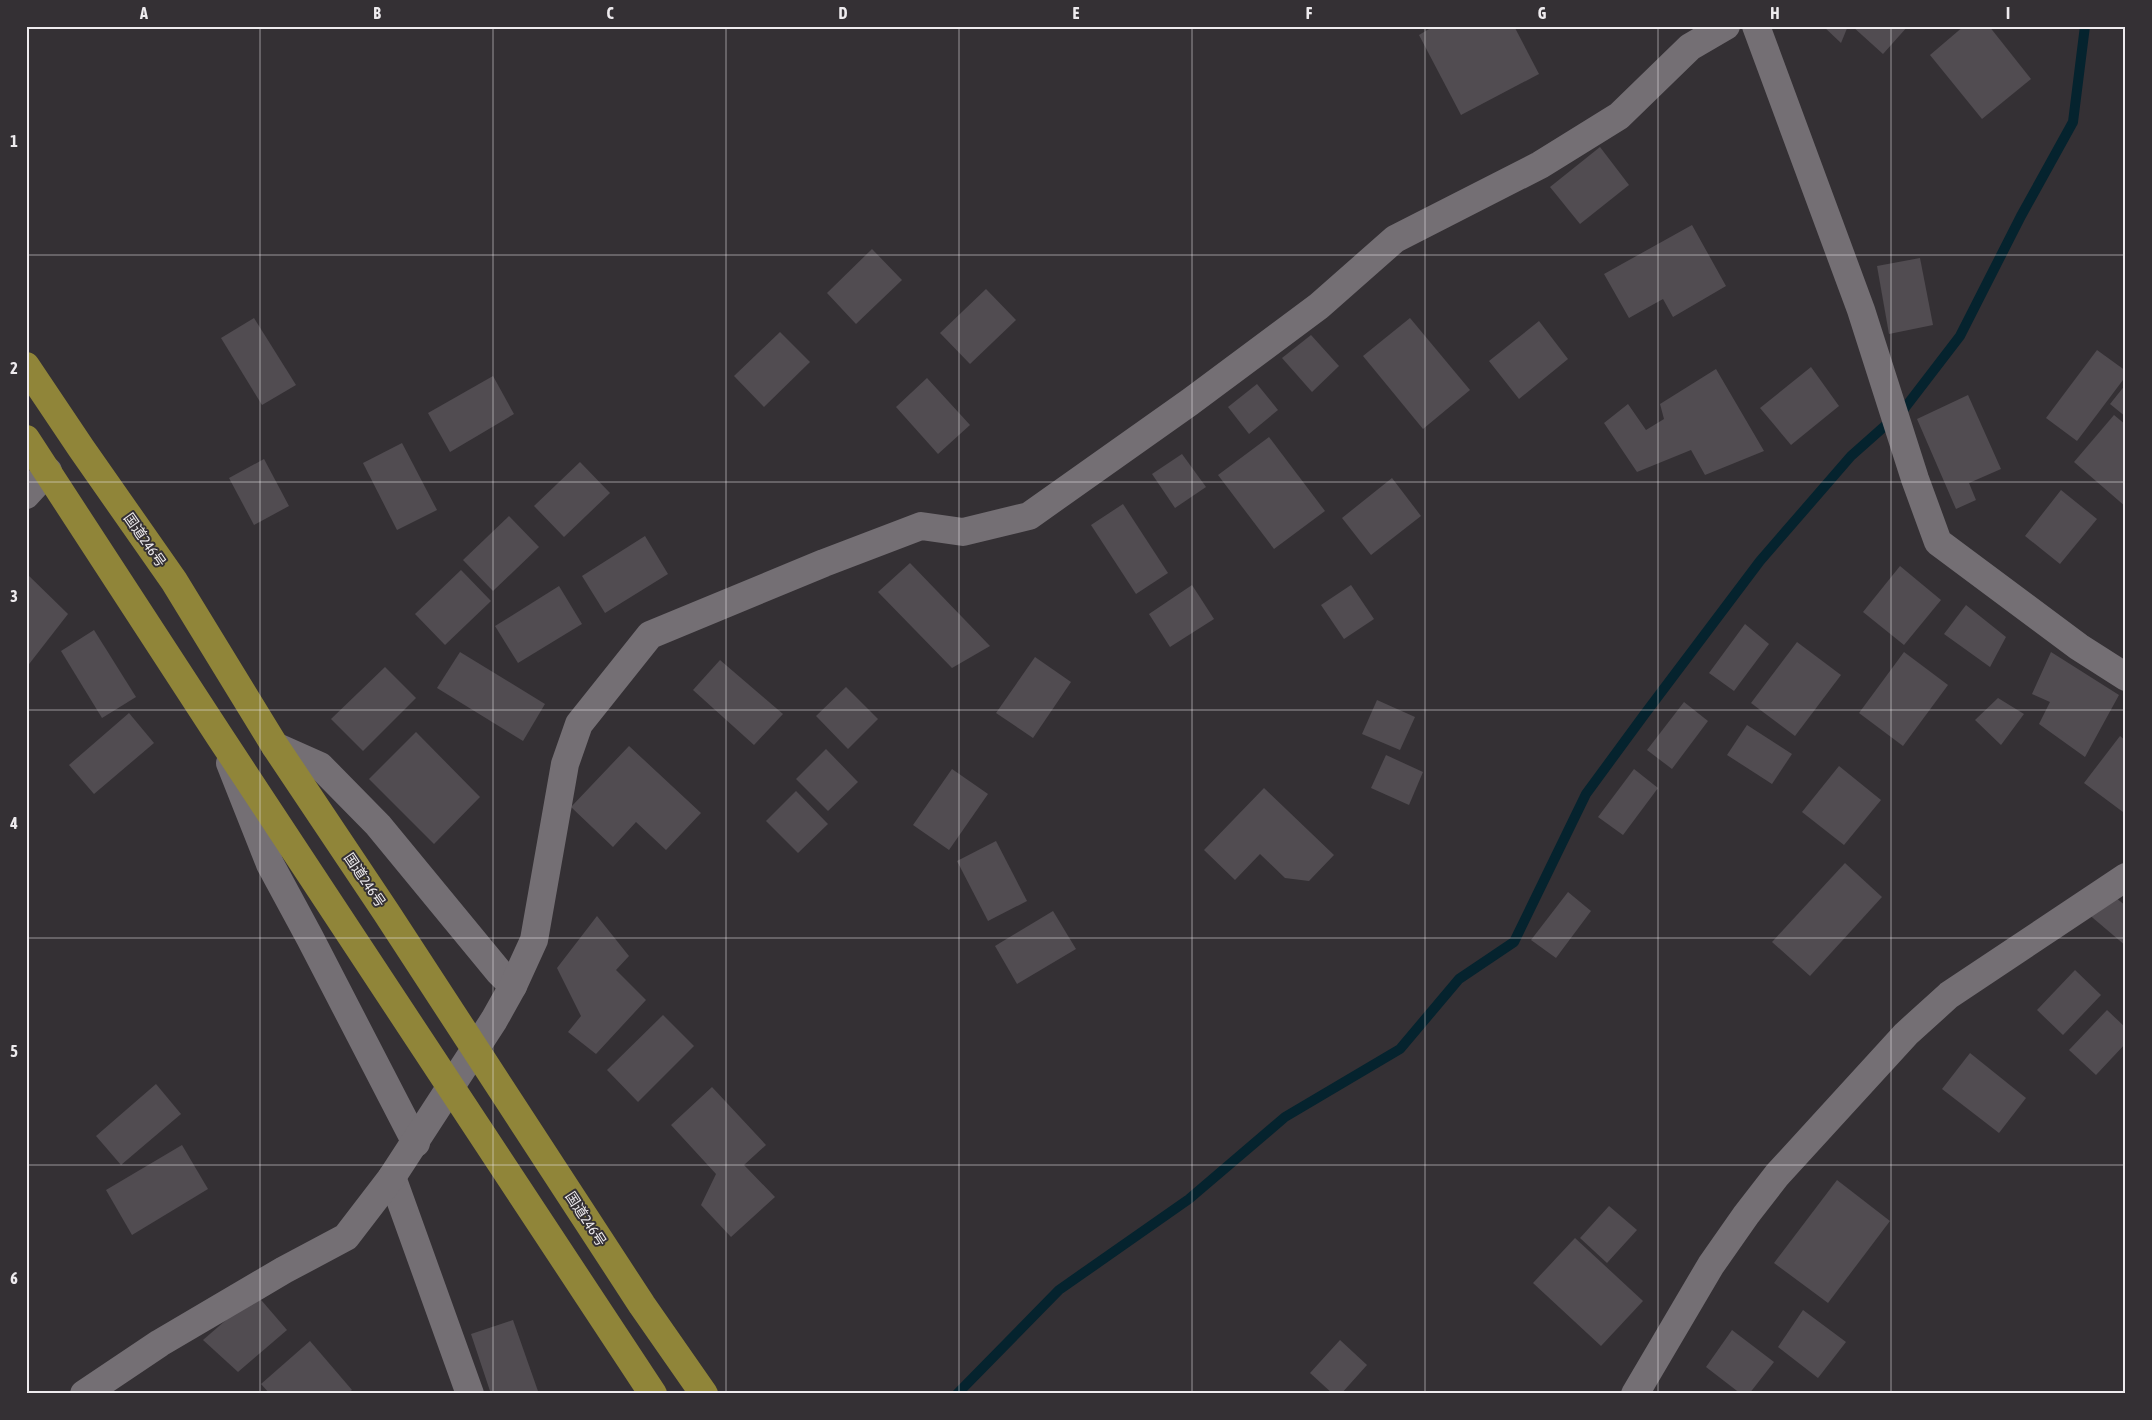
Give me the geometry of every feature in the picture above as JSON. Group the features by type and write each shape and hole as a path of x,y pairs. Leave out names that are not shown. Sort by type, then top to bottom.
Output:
{"highway":[{"name":"国道246号","path":"26,366 174,581 275,746 386,912 642,1305 704,1394"},
{"path":"26,439 653,1394"}],"street":[{"path":"84,1394 160,1343 276,1275 346,1237 392,1177 421,1136 494,1020 513,986 534,940 565,764 579,724 650,635 824,563 921,526 963,532 1029,516 1190,402 1319,306 1395,239 1540,165 1619,116 1690,47 1726,26"},
{"path":"1756,26 1861,310 1915,479 1938,542 2079,647 2126,678"},
{"path":"26,495 48,471"},
{"path":"220,737 270,864 421,1136"},
{"path":"275,746 320,766 378,825 499,972 513,986"},
{"path":"1635,1394 1711,1265 1746,1215 1777,1175 1906,1034 1949,995 2126,877"},
{"path":"392,1177 470,1394"}],"building":[{"path":"1434,26 1514,26 1539,74 1461,115 1419,35"},
{"path":"1823,26 1848,26 1841,43"},
{"path":"1852,26 1908,26 1883,54"},
{"path":"1964,26 1989,26 2031,79 1982,119 1930,55"},
{"path":"1600,147 1629,185 1580,224 1550,187"},
{"path":"1692,225 1726,286 1673,317 1663,299 1629,318 1604,274"},
{"path":"872,249 902,280 856,324 827,293"},
{"path":"1920,258 1933,325 1889,334 1877,266"},
{"path":"986,289 1016,320 970,364 940,333"},
{"path":"254,318 296,385 262,405 221,338"},
{"path":"1410,318 1470,390 1423,429 1363,356"},
{"path":"1539,321 1568,359 1519,399 1489,361"},
{"path":"780,332 810,362 764,407 734,376"},
{"path":"1311,335 1339,366 1312,392 1282,358"},
{"path":"2097,350 2126,371 2126,376 2077,441 2046,418"},
{"path":"1811,367 1839,406 1791,445 1760,408"},
{"path":"1716,369 1764,451 1705,475 1691,450 1637,472 1604,423 1628,404 1646,430 1664,419 1660,404"},
{"path":"493,376 514,414 450,452 428,413"},
{"path":"927,378 970,425 938,454 896,407"},
{"path":"1257,384 1278,410 1249,434 1228,407"},
{"path":"2126,384 2126,417 2110,404"},
{"path":"1968,395 2001,469 1969,483 1976,500 1956,509 1917,419"},
{"path":"2114,415 2126,425 2126,507 2074,462"},
{"path":"1269,437 1325,511 1274,549 1218,475"},
{"path":"402,443 437,510 397,530 363,463"},
{"path":"1182,454 1206,487 1175,508 1152,474"},
{"path":"264,459 289,506 254,525 229,478"},
{"path":"580,462 610,493 564,537 534,506"},
{"path":"1392,478 1421,516 1371,555 1342,518"},
{"path":"2061,490 2097,519 2060,564 2025,536"},
{"path":"1123,504 1168,573 1136,594 1091,525"},
{"path":"509,516 539,547 493,591 463,560"},
{"path":"645,536 668,574 605,613 582,576"},
{"path":"910,563 990,646 952,668 878,592"},
{"path":"1900,566 1941,600 1904,645 1863,612"},
{"path":"461,570 491,601 445,645 415,614"},
{"path":"26,573 68,614 26,668"},
{"path":"1192,585 1214,619 1170,647 1149,614"},
{"path":"1351,585 1374,619 1344,639 1321,605"},
{"path":"559,586 582,624 518,663 495,626"},
{"path":"1966,605 2006,637 1990,667 1944,634"},
{"path":"1745,624 1769,644 1734,691 1709,673"},
{"path":"94,630 136,697 102,718 61,651"},
{"path":"1797,642 1841,675 1795,736 1751,703"},
{"path":"460,652 545,704 523,741 437,688"},
{"path":"1904,652 1948,685 1903,746 1859,713"},
{"path":"2051,652 2119,695 2085,757 2039,724 2050,702 2032,694"},
{"path":"1035,657 1071,682 1033,738 996,713"},
{"path":"720,660 783,714 754,745 693,690"},
{"path":"385,667 416,698 363,751 331,719"},
{"path":"846,687 878,719 848,749 816,716"},
{"path":"1998,698 2024,714 2001,745 1975,720"},
{"path":"1377,700 1415,717 1400,750 1362,734"},
{"path":"1684,702 1708,721 1672,769 1647,750"},
{"path":"129,713 154,743 94,794 69,765"},
{"path":"1747,725 1792,754 1772,784 1727,755"},
{"path":"416,732 480,797 434,844 369,779"},
{"path":"2120,736 2126,741 2126,808 2123,812 2084,783"},
{"path":"629,746 701,813 666,850 636,822 613,847 571,807"},
{"path":"826,749 858,782 828,811 796,779"},
{"path":"1386,755 1423,772 1409,805 1371,788"},
{"path":"1839,766 1881,800 1844,845 1802,812"},
{"path":"952,769 988,794 949,850 913,825"},
{"path":"1634,769 1658,788 1623,835 1598,817"},
{"path":"1264,788 1334,855 1309,881 1285,878 1260,854 1235,880 1204,850"},
{"path":"796,791 828,824 798,853 766,821"},
{"path":"996,841 1027,901 988,921 957,861"},
{"path":"1845,863 1882,897 1810,976 1772,942"},
{"path":"2099,884 2126,906 2126,946 2080,907"},
{"path":"1568,892 1591,911 1556,958 1531,940"},
{"path":"1053,911 1076,949 1017,984 995,946"},
{"path":"597,916 629,956 616,970 646,1000 596,1054 568,1032 581,1016 557,968"},
{"path":"2075,970 2101,995 2063,1035 2037,1010"},
{"path":"2107,1010 2126,1028 2126,1043 2096,1075 2069,1050"},
{"path":"663,1015 694,1046 638,1102 607,1070"},
{"path":"1970,1053 2026,1098 1999,1133 1942,1089"},
{"path":"156,1084 181,1114 121,1165 96,1136"},
{"path":"712,1087 766,1145 744,1165 775,1197 731,1237 701,1205 716,1174 671,1125"},
{"path":"182,1145 208,1189 132,1235 106,1190"},
{"path":"1837,1180 1890,1221 1828,1303 1774,1263"},
{"path":"1609,1206 1637,1230 1607,1263 1580,1238"},
{"path":"1575,1238 1643,1301 1601,1346 1533,1283"},
{"path":"256,1294 287,1330 238,1372 203,1340"},
{"path":"1803,1310 1846,1342 1818,1378 1778,1347"},
{"path":"513,1320 539,1394 491,1394 471,1334"},
{"path":"1732,1330 1774,1362 1749,1394 1741,1394 1706,1367"},
{"path":"1340,1340 1367,1365 1341,1394 1333,1394 1310,1373"},
{"path":"310,1341 352,1390 347,1394 270,1394 261,1384"}],"waterway":[{"path":"957,1394 1059,1290 1189,1199 1285,1117 1400,1049 1459,979 1514,942 1586,794 1644,715 1760,561 1851,456 1904,409 1960,336 2021,216 2073,122 2085,26"}]}
